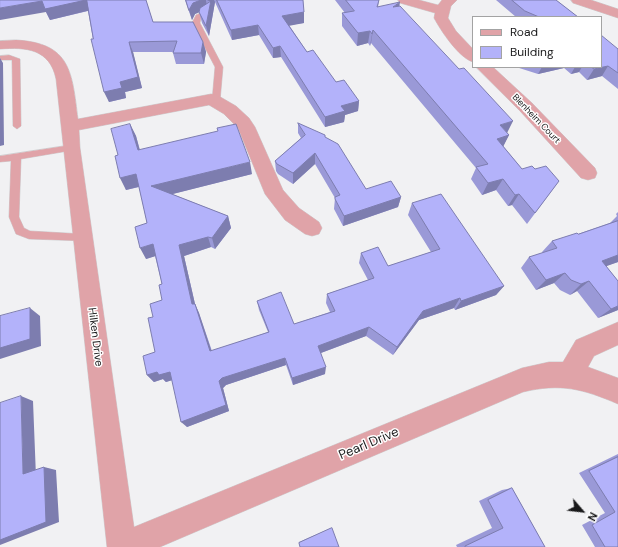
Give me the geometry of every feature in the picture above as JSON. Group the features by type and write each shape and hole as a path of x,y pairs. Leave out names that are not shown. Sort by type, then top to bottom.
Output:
{"street":[{"path":"405,0 446,5 441,18 446,29 472,56"},
{"path":"578,0 618,14"},
{"name":"Hilken Drive","path":"0,45 29,46 43,49 52,55 58,62 62,73 71,126 72,148 83,238 123,547"},
{"name":"Blenheim Court","path":"485,68 526,108 588,173"},
{"path":"71,126 214,100 241,118 275,194 292,214 312,228"},
{"path":"569,375 585,348 618,333"},
{"name":"Pearl Drive","path":"123,547 522,380 545,374 569,375 593,380 618,391"}],"lane":[{"path":"208,12 198,16 196,23 219,67 214,100"},
{"path":"0,58 9,57 16,59 17,126"},
{"path":"0,159 72,148"},
{"path":"16,156 14,217 20,231 29,235 83,238"}],"building":[{"path":"0,0 86,0 45,9 42,1 0,8"},
{"path":"87,0 146,0 153,22 193,22 203,42 201,53 173,53 177,41 129,42 138,77 120,82 122,88 104,92 91,39 93,39"},
{"path":"186,0 201,0 193,3 189,10"},
{"path":"217,0 303,0 304,12 282,16 307,52 313,50 336,82 344,80 359,101 341,106 345,111 325,117 280,46 273,48 258,25 231,30"},
{"path":"346,0 379,0 377,7 400,2 393,7 400,6 459,69 464,68 513,121 500,125 509,135 497,139 522,169 532,166 535,169 546,166 559,181 535,213 519,194 515,195 503,179 488,183 476,167 488,164 373,30 372,34 370,31 358,33 342,13 354,11"},
{"path":"512,0 556,0 577,16 537,16 525,11"},
{"path":"211,1 206,26 199,12 200,8"},
{"path":"602,36 618,49 618,73 608,66 602,67"},
{"path":"298,123 325,135 325,137 338,144 366,189 391,181 401,197 344,216 335,199 335,197 340,195 315,153 293,173 277,164 275,161 305,135"},
{"path":"130,124 138,150 218,131 217,128 236,124 250,162 151,186 228,216 212,238 208,237 179,245 192,304 195,304 210,351 269,332 257,301 281,292 294,324 335,311 327,294 374,278 361,253 378,247 388,266 440,249 412,203 441,194 504,286 461,301 460,298 423,311 397,347 369,327 318,346 326,367 292,378 285,358 222,378 219,381 226,405 181,422 170,372 159,375 157,372 147,375 143,356 155,352 148,318 153,317 150,304 162,300 159,285 162,284 153,244 140,248 135,227 147,223 136,174 120,178 115,156 118,155 111,129"},
{"path":"618,221 618,255 602,261 618,281 618,306 611,309 589,281 581,284 571,280 565,273 546,280 529,257 557,248 552,241"},
{"path":"30,308 30,339 0,348 0,316"},
{"path":"21,396 23,474 44,467 46,522 0,540 0,403"},
{"path":"618,457 618,547 605,547 592,525 615,512 589,471"},
{"path":"512,488 545,547 465,547 503,528 488,500"},
{"path":"332,528 339,547 300,547 299,543"}]}
